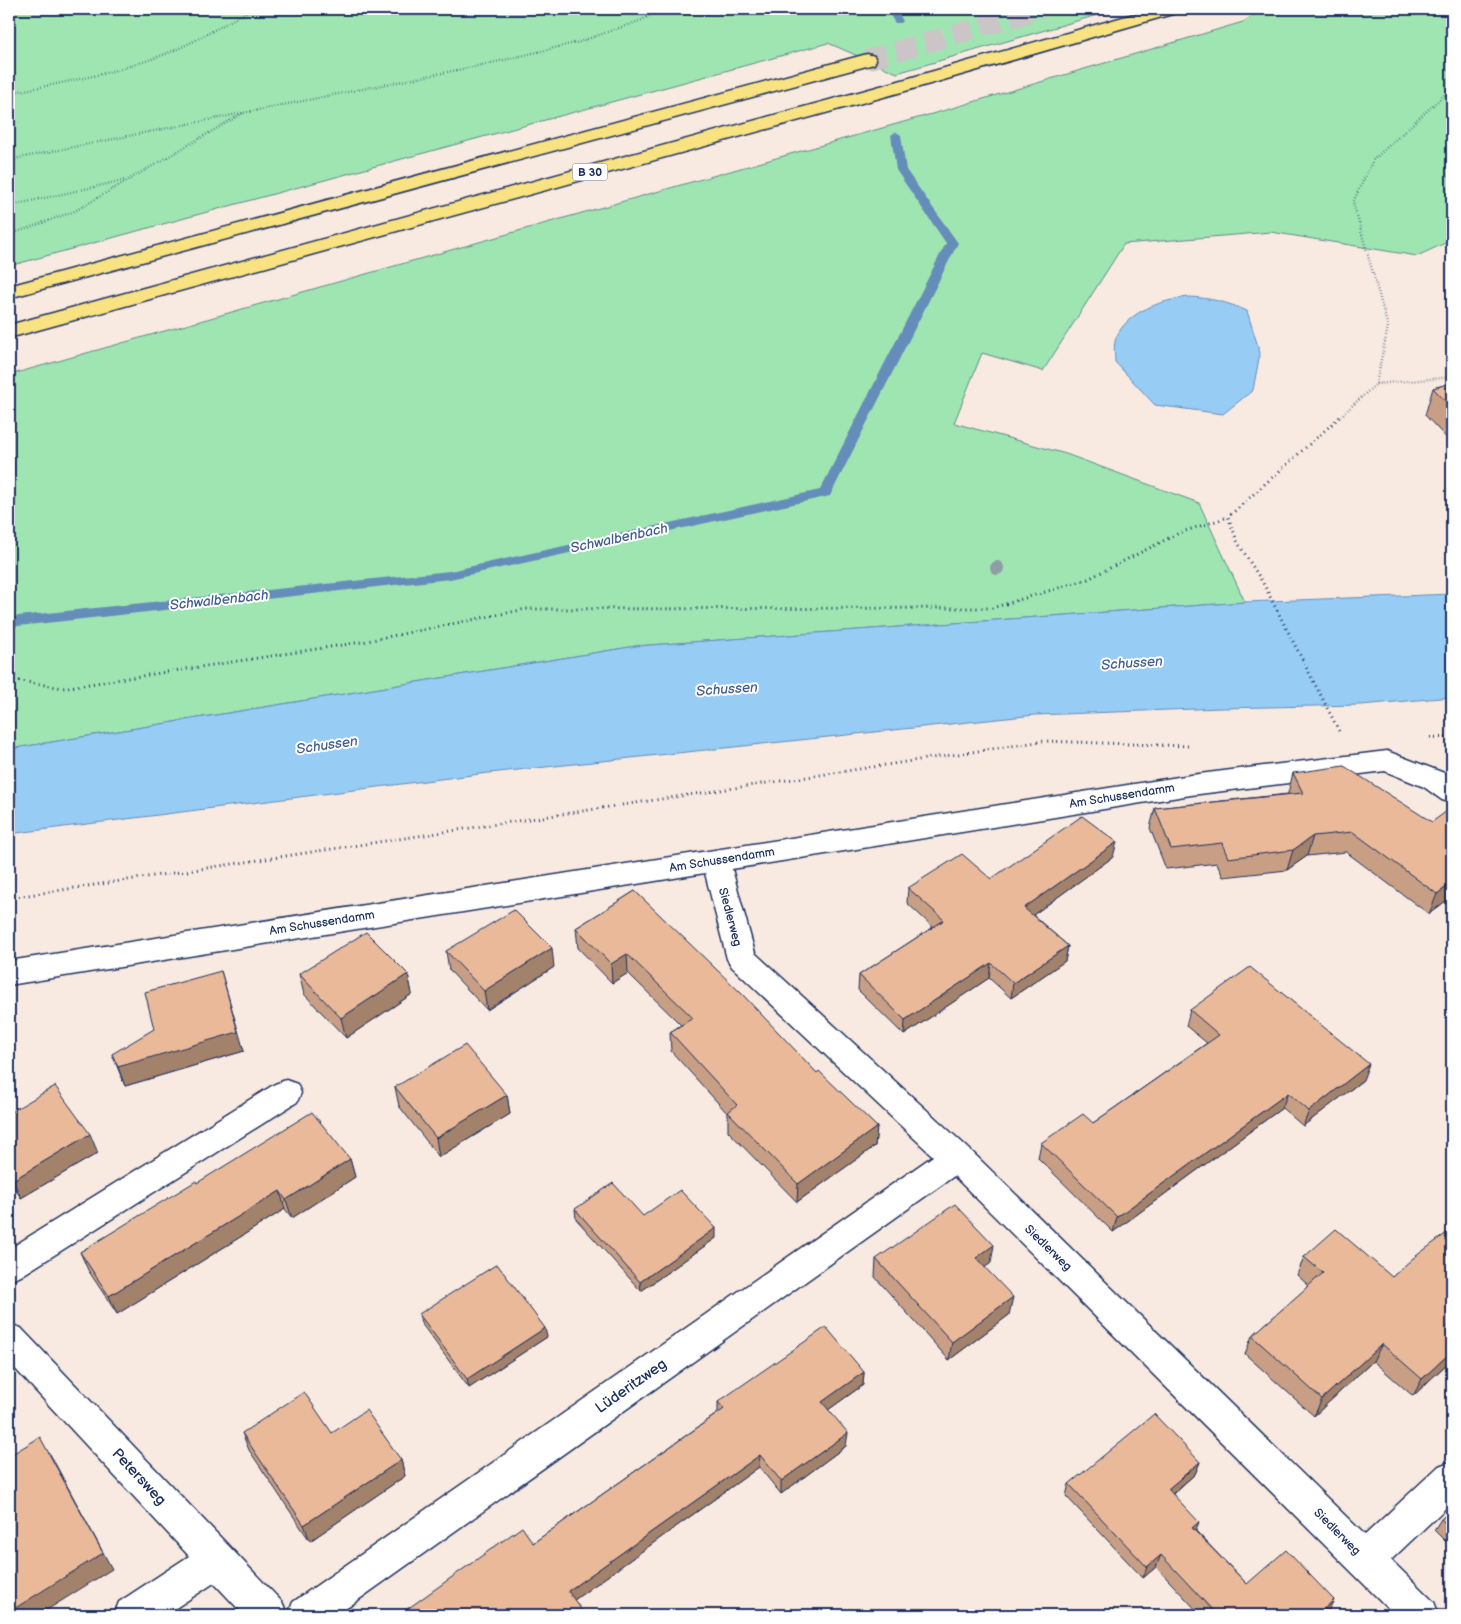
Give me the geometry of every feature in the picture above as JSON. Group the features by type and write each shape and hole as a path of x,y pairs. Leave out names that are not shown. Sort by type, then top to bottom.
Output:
{"highway":[{"name":"B 30","path":"9,332 882,91 1170,9"},
{"path":"9,292 867,60"}],"street":[{"name":"Am Schussendamm","path":"9,973 1191,785 1386,761 1443,786"},
{"name":"Siedlerweg","path":"716,861 742,959 956,1158 1421,1615"},
{"path":"9,1266 286,1093"},
{"name":"Lüderitzweg","path":"306,1615 956,1158"},
{"name":"Petersweg","path":"9,1339 269,1615"},
{"path":"1365,1560 1452,1478"},
{"path":"132,1615 216,1560"}],"path":[{"path":"9,93 65,82 138,63 189,44 252,9"},
{"path":"9,160 487,64 579,42 642,20 660,9"},
{"path":"9,679 63,688 362,642 526,608 992,608 1088,578 1179,533 1228,517 1376,384 1388,327 1352,202 1373,160 1452,88"},
{"path":"9,234 74,210 248,111"},
{"path":"9,206 130,178"},
{"path":"1376,384 1452,377"},
{"path":"1228,517 1238,543 1263,583 1342,736"},
{"path":"9,898 1044,741 1191,746"}],"green space":[{"path":"9,9 1118,9 897,73 828,43 9,266"},
{"path":"1263,9 1452,9 1452,240 1417,256 1271,232 1124,244 1043,371 982,353 954,423 1066,454 1199,503 1245,602 636,646 9,749 9,375 946,110 1243,22"}],"water":[{"path":"1189,297 1218,301 1247,311 1260,353 1253,390 1223,414 1155,405 1115,362 1115,341 1121,329 1128,321 1146,308"},
{"name":"Schussen","path":"1452,594 1452,697 1361,705 1035,715 480,774 9,834 9,749 636,646 1245,602"}],"building":[{"path":"1452,383 1452,408 1433,388"},
{"path":"1344,766 1432,822 1447,811 1452,815 1452,883 1437,894 1353,832 1313,836 1293,850 1228,858 1222,843 1171,849 1155,808 1303,793 1293,773"},
{"path":"1082,816 1117,842 1024,908 1068,946 1013,983 991,963 905,1020 859,975 944,920 908,888 962,854 991,879"},
{"path":"635,891 742,994 817,1073 819,1071 877,1127 798,1184 728,1112 737,1105 670,1032 693,1018 627,954 611,964 576,928"},
{"path":"514,910 552,948 484,991 446,951"},
{"path":"366,932 408,974 341,1018 299,974"},
{"path":"1250,967 1369,1064 1309,1111 1288,1093 1117,1217 1041,1143 1083,1114 1093,1123 1219,1035 1190,1010"},
{"path":"221,971 238,1032 118,1067 112,1054 154,1029 145,992"},
{"path":"465,1045 507,1095 436,1138 395,1087"},
{"path":"55,1086 90,1134 13,1180 9,1174 9,1113"},
{"path":"312,1112 350,1159 286,1200 280,1191 109,1296 80,1252"},
{"path":"613,1183 643,1216 680,1190 716,1228 640,1282 575,1209"},
{"path":"955,1204 994,1245 976,1258 1013,1297 952,1342 876,1259"},
{"path":"1336,1229 1392,1277 1412,1259 1452,1229 1452,1322 1448,1326 1452,1329 1452,1351 1422,1379 1382,1344 1322,1399 1252,1336 1323,1273 1304,1257"},
{"path":"497,1264 545,1328 467,1379 419,1314"},
{"path":"826,1327 864,1372 822,1402 848,1433 781,1481 760,1455 568,1591 585,1615 399,1615 522,1527 533,1543 724,1409 718,1402"},
{"path":"304,1392 332,1433 366,1410 401,1460 304,1525 242,1433"},
{"path":"1154,1414 1200,1462 1168,1489 1199,1522 1192,1528 1247,1584 1286,1550 1334,1600 1317,1615 1217,1615 1161,1555 1147,1567 1069,1484"},
{"path":"40,1437 103,1553 9,1612 9,1456"},
{"path":"1452,1510 1452,1530 1441,1519"}],"waterway":[{"name":"Schwalbenbach","path":"891,9 898,21"},
{"name":"Schwalbenbach","path":"9,622 450,575 825,493 952,243 901,170 896,135"}],"tunnel":[{"path":"867,60 1042,9"}]}
